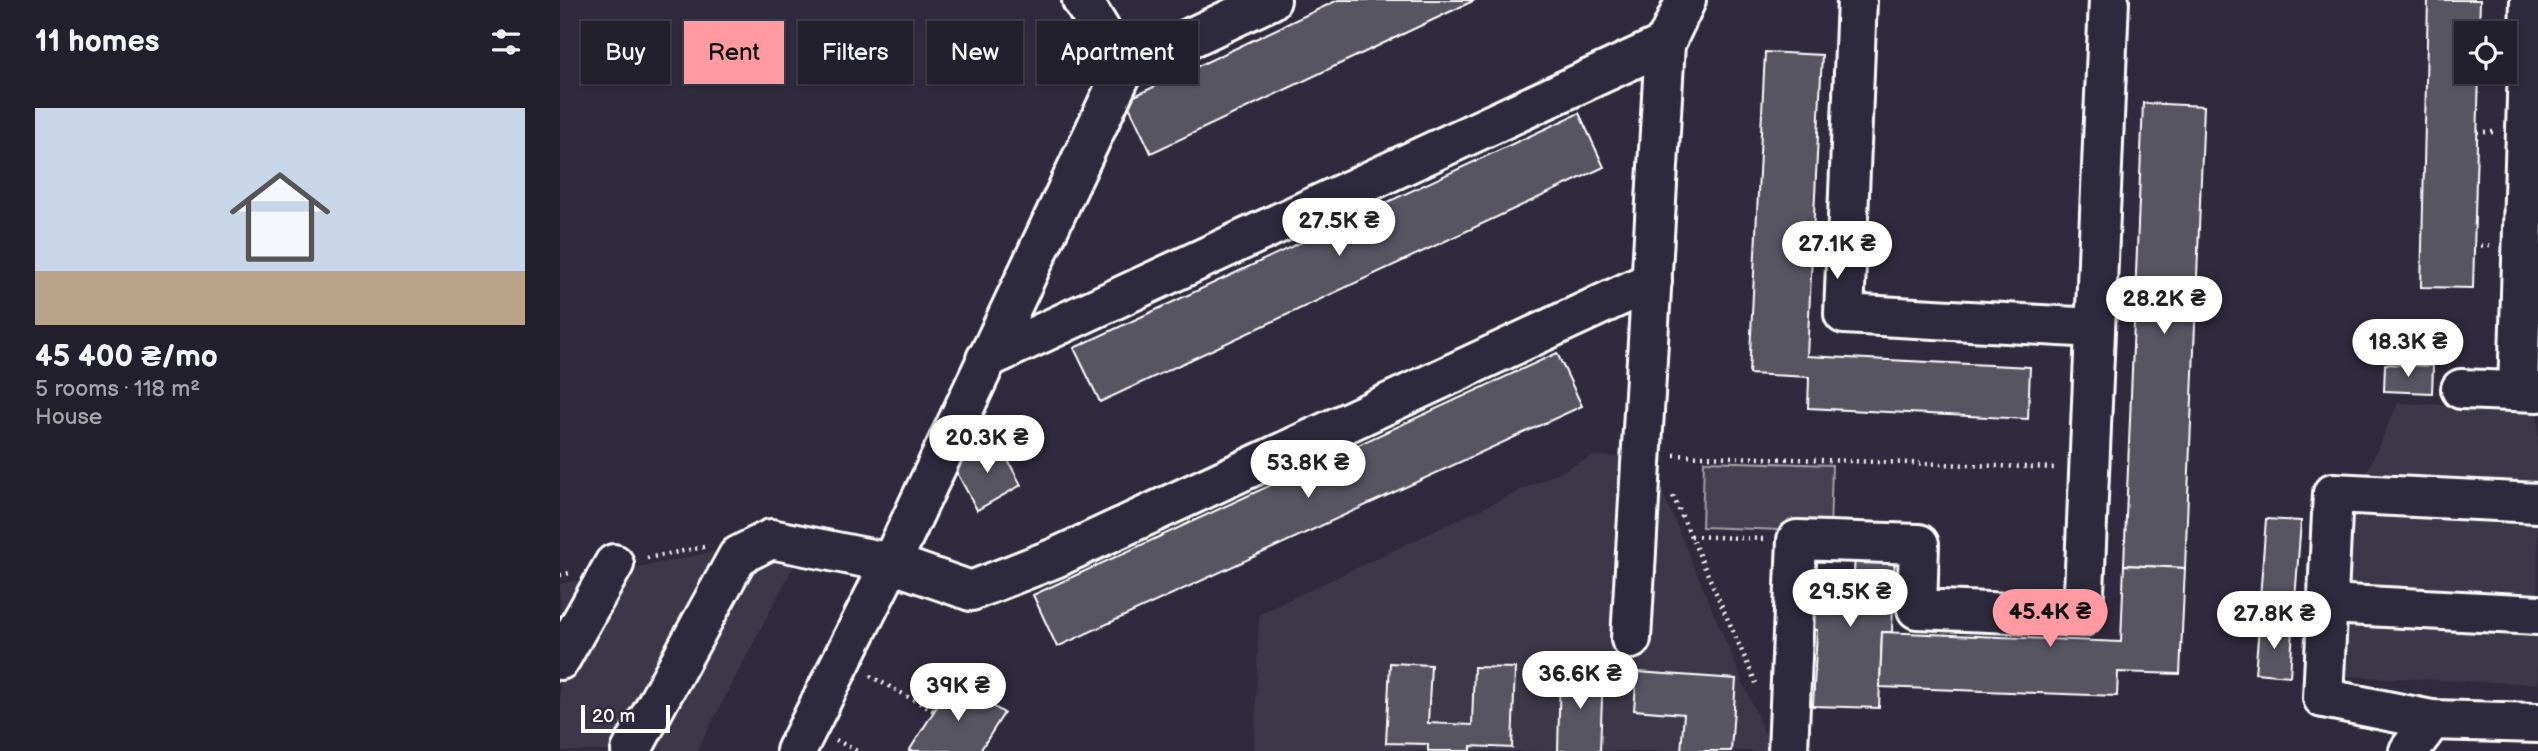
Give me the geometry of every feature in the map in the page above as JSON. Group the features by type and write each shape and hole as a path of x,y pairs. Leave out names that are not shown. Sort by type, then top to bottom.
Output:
{"street":[{"path":"1082,0 1095,21"},
{"path":"1198,34 1271,0"},
{"path":"1631,639 1665,44 1686,0"},
{"path":"1857,0 1844,314 2095,328"},
{"path":"1788,751 1797,540 1919,544 1917,609 2083,616 2109,0"},
{"path":"2460,389 2528,391 2530,0"},
{"path":"986,359 1665,44"},
{"path":"796,751 891,563 1117,84"},
{"path":"631,751 738,556 771,539 891,563 971,591 1055,558 1652,281"},
{"path":"2538,503 2333,493 2323,698 2432,720 2538,723"},
{"path":"560,660 614,564"},
{"path":"2328,604 2538,615"},
{"path":"2409,751 2432,720"}],"path":[{"path":"1643,428 1655,455 2089,470"},
{"path":"1671,490 1758,688"},
{"path":"1691,536 1797,540"},
{"path":"560,575 706,547"},
{"path":"841,661 933,711"}],"shaded area":[{"path":"2398,403 2538,409 2538,684 2345,676 2354,501"},
{"path":"1593,456 1648,458 1772,751 1254,751 1259,614"},
{"path":"1704,461 1832,465 1830,532 1702,527"},
{"path":"746,545 801,552 697,751 560,751 560,584"}],"building":[{"path":"1338,0 1475,0 1151,153 1126,100 1160,84 1198,84 1198,66"},
{"path":"2428,0 2480,0 2479,21 2454,21 2454,84 2479,84 2473,288 2421,287"},
{"path":"1765,52 1822,55 1807,356 2030,367 2028,419 1808,408 1809,377 1749,374"},
{"path":"2143,103 2204,106 2185,568 2124,565"},
{"path":"1579,113 1604,167 1100,402 1074,348"},
{"path":"1557,353 1582,406 1057,647 1033,595"},
{"path":"2385,364 2433,366 2432,393 2384,391"},
{"path":"998,441 1021,485 977,510 953,465"},
{"path":"2266,519 2301,521 2294,613 2259,611"},
{"path":"1855,551 1895,552 1892,632 1882,632 1879,708 1813,706 1817,630 1800,630 1802,573 1854,575"},
{"path":"2124,565 2185,568 2180,674 2118,672 2117,696 1880,687 1882,632 2121,642"},
{"path":"2259,627 2293,629 2290,676 2255,673"},
{"path":"1390,663 1431,665 1428,723 1472,725 1474,667 1515,668 1512,748 1471,746 1471,751 1428,751 1428,744 1386,743"},
{"path":"1560,671 1603,672 1600,751 1558,751"},
{"path":"1637,672 1736,679 1731,751 1681,751 1684,714 1634,710"},
{"path":"953,681 1004,713 980,751 909,751"}]}
